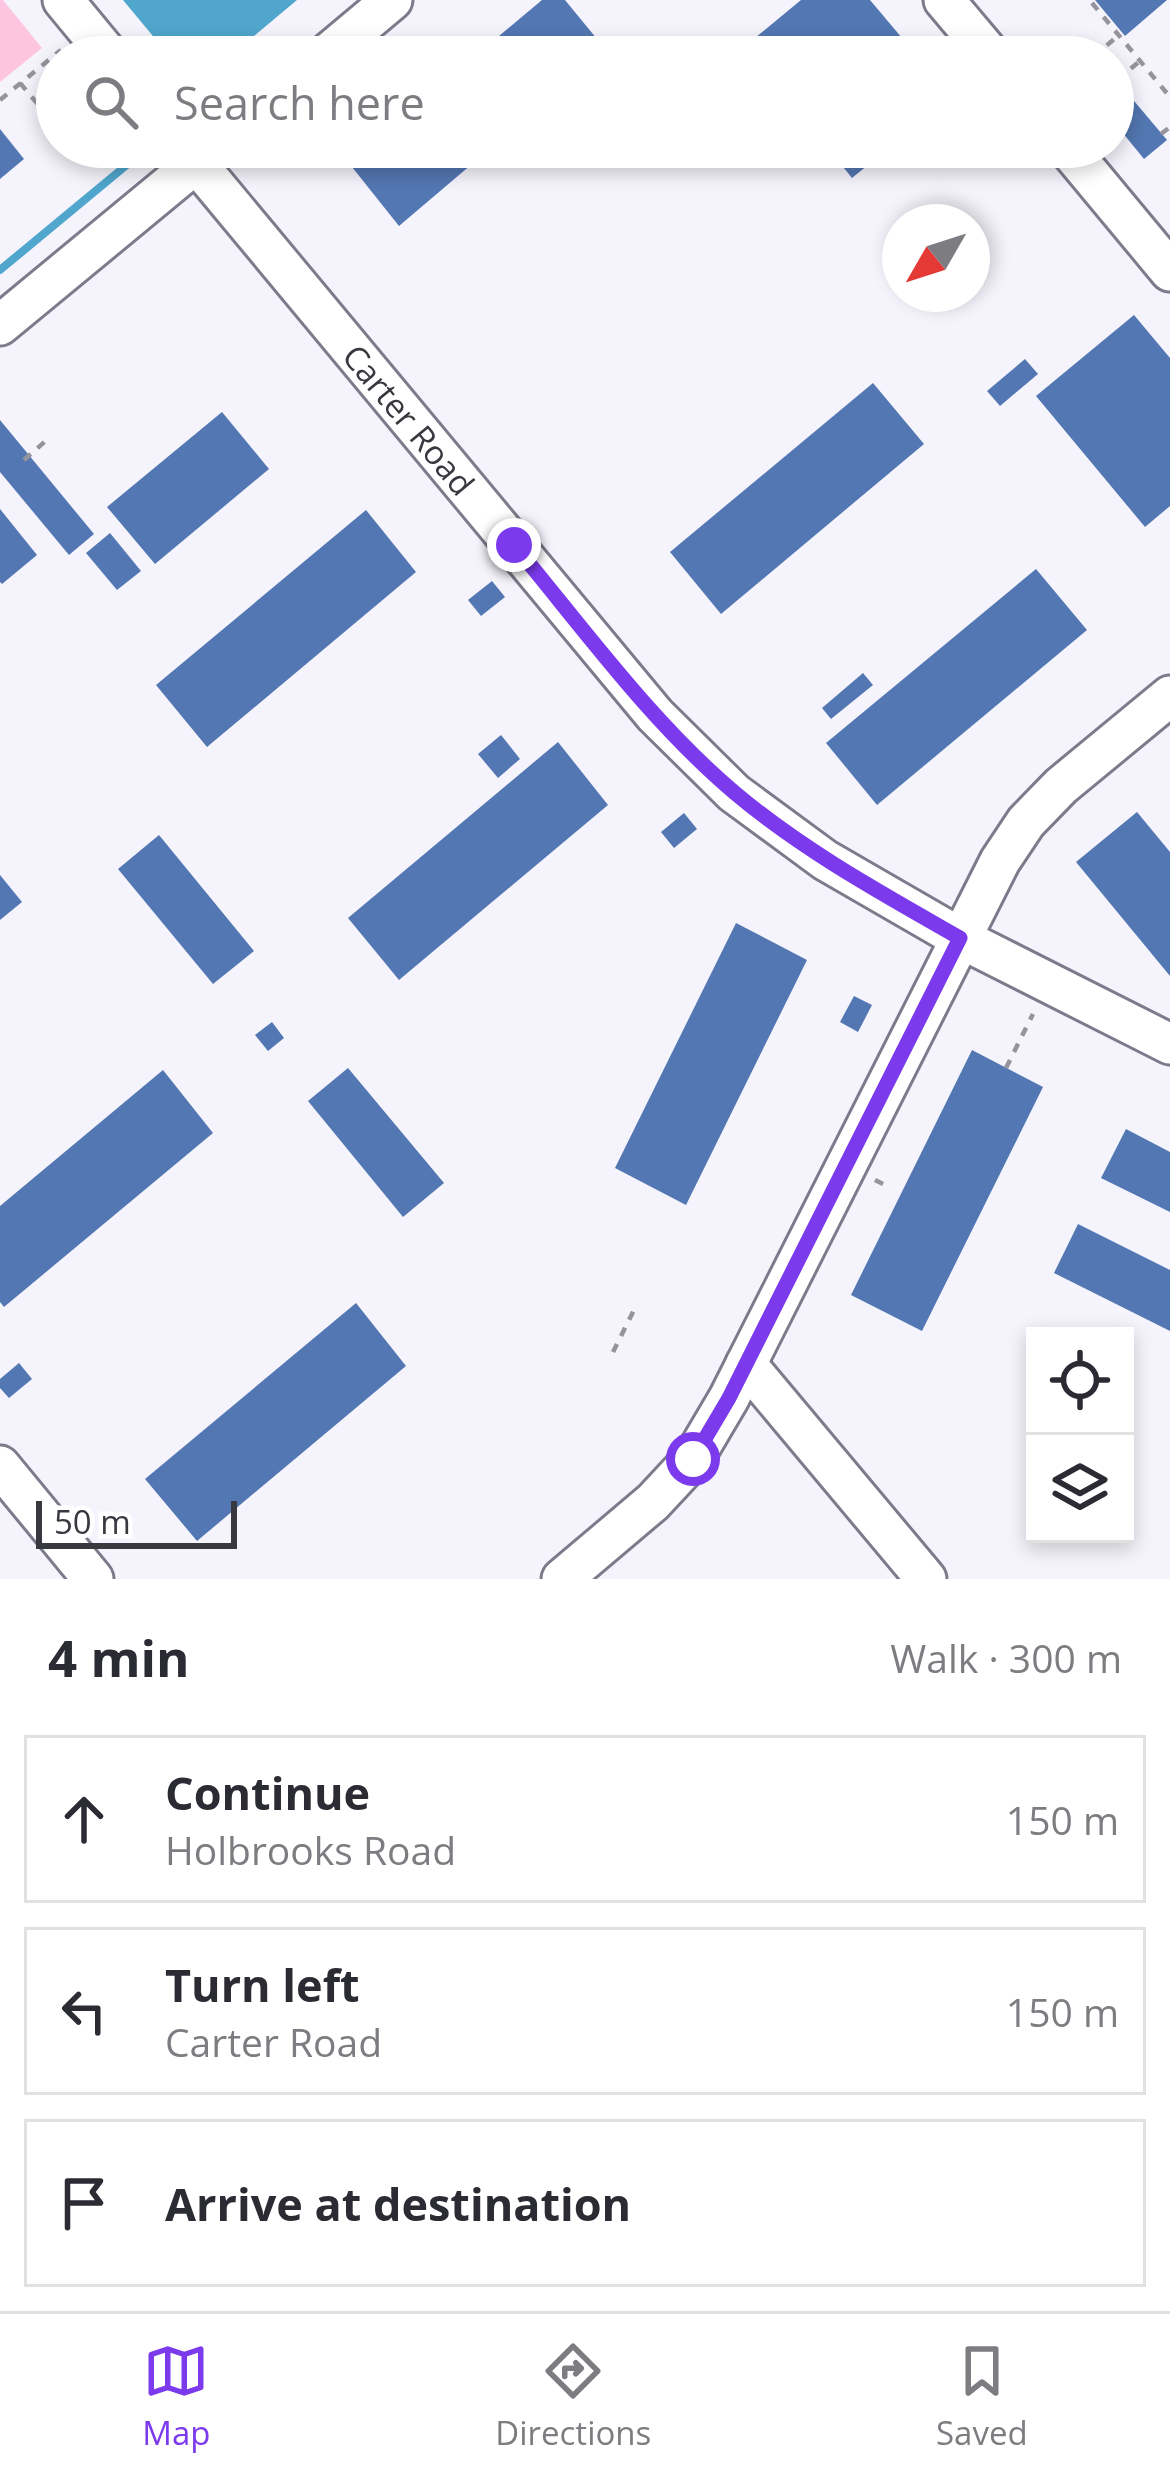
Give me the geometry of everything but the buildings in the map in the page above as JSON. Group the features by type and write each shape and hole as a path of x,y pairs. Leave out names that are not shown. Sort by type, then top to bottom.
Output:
{"street":[{"path":"349,36 392,0"},
{"path":"944,0 974,36"},
{"path":"0,325 180,168"},
{"name":"Carter Road","path":"211,168 655,715 734,793 825,860 960,938 1170,1044"},
{"path":"1084,168 1170,271"},
{"path":"562,1579 653,1502 693,1459 746,1364 1000,861 1026,822 1061,786 1170,696"},
{"path":"746,1364 926,1579"},
{"path":"0,1466 93,1579"}],"path":[{"path":"1092,3 1119,35"},
{"path":"1134,54 1170,97"},
{"path":"1134,66 1140,61"},
{"path":"0,100 36,70"},
{"path":"20,83 36,102"},
{"path":"1161,134 1170,127"},
{"path":"24,460 50,438"},
{"path":"1006,1068 1049,982"},
{"path":"614,1352 631,1309"}],"shaded area":[{"path":"3,0 36,41 36,53 0,82"}],"water":[{"path":"123,0 297,0 254,36 153,36"}],"waterway":[{"path":"0,270 123,168"}],"route":[{"path":"514,545 655,715 734,793 825,860 960,938 729,1398 693,1459"}]}
